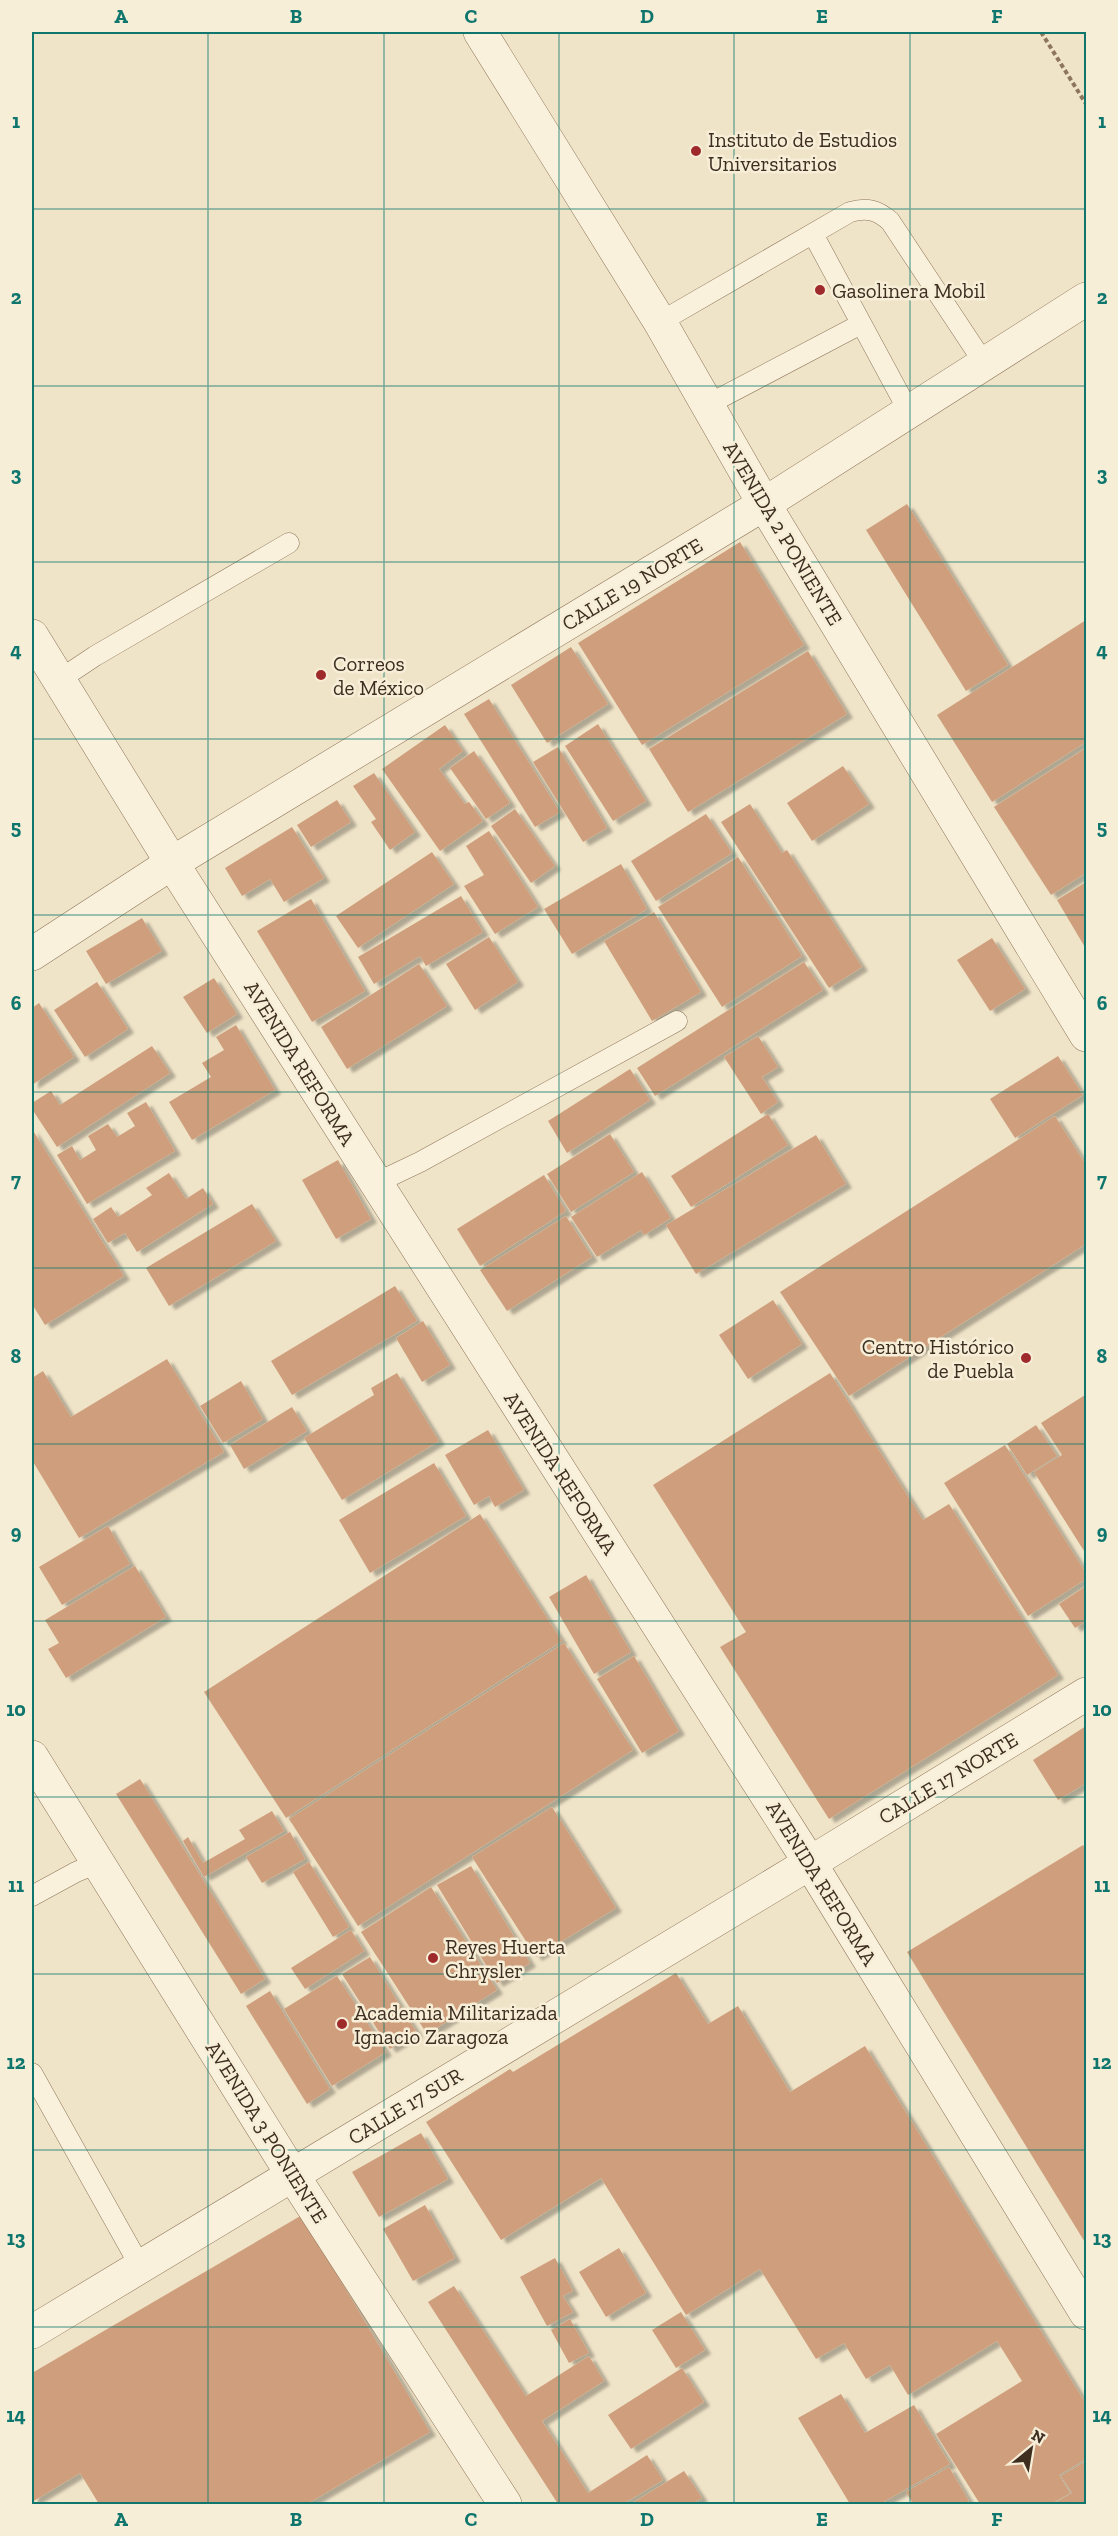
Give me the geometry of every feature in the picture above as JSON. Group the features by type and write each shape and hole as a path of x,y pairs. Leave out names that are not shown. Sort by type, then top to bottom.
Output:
{"street":[{"name":"AVENIDA 2 PONIENTE","path":"480,32 660,322 764,504 1086,1035"},
{"name":"CALLE 19 NORTE","path":"32,954 172,862 764,504 1086,299"},
{"name":"AVENIDA REFORMA","path":"32,636 172,862 810,1863 1086,2313"},
{"name":"CALLE 17 NORTE","path":"810,1863 1086,1694"},
{"name":"AVENIDA 3 PONIENTE","path":"32,1757 292,2174 505,2505"},
{"name":"CALLE 17 SUR","path":"32,2332 810,1863"}],"lane":[{"path":"660,322 850,212 864,208 879,212 890,221 984,363"},
{"path":"813,234 909,412"},
{"path":"707,405 861,324"},
{"path":"59,680 95,656 289,543"},
{"path":"376,1183 420,1162 677,1021"},
{"path":"32,1896 98,1863"},
{"path":"32,2073 140,2266"}],"path":[{"path":"1041,32 1086,104"}],"building":[{"path":"907,504 1008,665 966,691 866,530"},
{"path":"740,542 804,645 642,745 578,643"},
{"path":"1086,620 1086,742 992,802 937,715"},
{"path":"571,647 608,704 547,743 511,685"},
{"path":"808,651 847,714 688,812 649,749"},
{"path":"489,699 560,812 535,827 464,714"},
{"path":"598,724 646,801 613,821 565,746"},
{"path":"445,725 463,751 439,769 465,804 469,802 483,821 440,851 382,769"},
{"path":"558,747 607,828 583,842 533,762"},
{"path":"1086,748 1086,873 1051,895 994,807"},
{"path":"474,751 510,803 486,819 450,768"},
{"path":"843,766 869,804 812,841 787,803"},
{"path":"374,773 415,832 390,850 371,822 376,819 353,786"},
{"path":"337,800 351,822 311,847 297,825"},
{"path":"750,804 782,853 787,850 862,967 829,988 721,822"},
{"path":"515,809 555,866 531,883 491,826"},
{"path":"706,814 732,853 656,901 631,861"},
{"path":"292,827 324,878 284,902 270,879 242,896 225,868"},
{"path":"489,831 538,907 495,934 464,886 484,875 466,846"},
{"path":"432,852 454,884 358,948 336,916"},
{"path":"738,857 802,956 722,1007 658,907"},
{"path":"621,864 647,909 572,954 544,909"},
{"path":"1086,882 1086,949 1057,900"},
{"path":"461,896 483,932 426,966 420,956 374,984 358,957"},
{"path":"311,899 365,991 312,1022 257,931"},
{"path":"654,912 701,992 652,1021 604,941"},
{"path":"142,918 162,951 106,984 86,951"},
{"path":"489,937 518,982 475,1010 446,964"},
{"path":"992,938 1025,989 990,1011 957,960"},
{"path":"804,962 823,990 655,1096 637,1068"},
{"path":"419,964 447,1006 347,1069 321,1027"},
{"path":"214,978 237,1014 207,1033 183,997"},
{"path":"97,982 128,1029 85,1057 54,1010"},
{"path":"39,1003 74,1057 32,1085 32,1008"},
{"path":"236,1025 275,1090 192,1140 169,1102 211,1077 202,1063 224,1050 216,1037"},
{"path":"758,1036 778,1067 762,1077 778,1102 761,1114 724,1057"},
{"path":"152,1046 170,1073 57,1147 32,1109 32,1103 51,1091 60,1105"},
{"path":"1058,1056 1083,1095 1015,1138 990,1099"},
{"path":"630,1069 650,1100 567,1153 548,1121"},
{"path":"146,1102 175,1151 87,1204 57,1155 72,1146 80,1160 96,1150 88,1136 108,1124 117,1137 135,1126 127,1113"},
{"path":"768,1114 788,1145 691,1207 671,1176"},
{"path":"1055,1116 1086,1165 1086,1244 849,1396 780,1292"},
{"path":"32,1129 124,1276 45,1325 32,1304"},
{"path":"610,1134 634,1172 571,1212 547,1174"},
{"path":"816,1135 846,1184 696,1274 666,1225"},
{"path":"338,1160 371,1219 336,1239 302,1180"},
{"path":"642,1172 671,1218 644,1235 641,1230 597,1257 571,1217"},
{"path":"169,1173 186,1199 203,1188 213,1204 137,1252 125,1233 108,1243 93,1219 111,1207 118,1217 152,1195 146,1188"},
{"path":"544,1175 566,1211 480,1266 457,1229"},
{"path":"252,1204 276,1241 169,1306 146,1268"},
{"path":"566,1216 592,1257 507,1311 480,1270"},
{"path":"395,1286 417,1321 292,1395 271,1361"},
{"path":"773,1300 802,1344 748,1379 719,1335"},
{"path":"423,1321 450,1365 422,1382 396,1338"},
{"path":"167,1359 224,1452 79,1538 32,1460 32,1378 43,1371 71,1417"},
{"path":"397,1373 439,1441 342,1500 304,1438 374,1395 371,1388"},
{"path":"830,1373 923,1520 949,1504 1058,1675 829,1819 720,1647 746,1632 653,1485"},
{"path":"241,1381 263,1419 223,1443 200,1406"},
{"path":"1085,1395 1086,1554 1034,1472 1062,1455 1041,1423"},
{"path":"292,1407 307,1431 244,1469 230,1445"},
{"path":"1036,1425 1057,1456 1027,1475 1007,1444"},
{"path":"488,1430 524,1490 495,1507 489,1496 474,1505 445,1455"},
{"path":"1005,1445 1086,1573 1086,1579 1028,1616 944,1483"},
{"path":"434,1463 466,1516 370,1573 339,1520"},
{"path":"480,1514 562,1641 286,1818 204,1692"},
{"path":"108,1526 130,1564 62,1605 39,1567"},
{"path":"135,1566 166,1617 66,1678 48,1649 59,1643 45,1620"},
{"path":"586,1575 631,1652 594,1674 549,1597"},
{"path":"1086,1586 1086,1621 1075,1628 1059,1604"},
{"path":"564,1643 633,1750 358,1926 289,1819"},
{"path":"634,1656 679,1731 642,1753 597,1679"},
{"path":"1086,1726 1086,1783 1058,1800 1033,1760"},
{"path":"140,1779 265,1979 241,1994 116,1794"},
{"path":"552,1807 616,1908 536,1957 472,1857"},
{"path":"272,1811 284,1831 204,1877 183,1841 188,1837 203,1863 245,1839 239,1830"},
{"path":"290,1832 305,1859 262,1883 246,1857"},
{"path":"1083,1845 1086,1850 1086,2244 907,1952"},
{"path":"309,1862 349,1927 333,1937 293,1872"},
{"path":"471,1866 530,1963 497,1983 437,1885"},
{"path":"431,1887 497,1990 427,2034 361,1932"},
{"path":"351,1930 364,1951 305,1989 291,1968"},
{"path":"370,1957 417,2033 390,2049 342,1974"},
{"path":"676,1973 708,2024 738,2006 790,2092 865,2046 1086,2404 1086,2459 1059,2475 1070,2493 1051,2504 980,2504 936,2434 1022,2381 997,2341 908,2395 890,2365 866,2379 844,2343 816,2359 760,2269 686,2315 601,2178 501,2240 426,2122 510,2069 513,2072"},
{"path":"337,1976 386,2052 332,2086 284,2009"},
{"path":"270,1991 330,2089 307,2104 246,2006"},
{"path":"421,2133 448,2179 379,2217 352,2172"},
{"path":"425,2205 455,2258 413,2281 383,2229"},
{"path":"302,2215 430,2432 307,2504 99,2504 80,2473 32,2502 32,2373"},
{"path":"619,2248 646,2293 606,2317 579,2272"},
{"path":"555,2258 573,2291 563,2296 573,2312 547,2326 520,2277"},
{"path":"454,2286 526,2396 589,2356 604,2381 542,2421 588,2493 647,2455 663,2480 623,2504 558,2504 428,2302"},
{"path":"681,2312 705,2350 676,2368 652,2330"},
{"path":"570,2319 589,2353 569,2363 551,2330"},
{"path":"682,2368 704,2402 631,2449 608,2415"},
{"path":"841,2394 865,2433 914,2405 950,2464 880,2504 850,2504 798,2418"},
{"path":"1086,2461 1086,2504 1053,2504 1072,2493 1061,2476"},
{"path":"949,2467 969,2501 963,2504 913,2504 906,2492"},
{"path":"684,2471 702,2498 692,2504 631,2504"}],"place":[{"name":"Instituto de Estudios Universitarios","path":"696,151"},
{"name":"Gasolinera Mobil","path":"820,290"},
{"name":"Correos de México","path":"321,675"},
{"name":"Centro Histórico de Puebla","path":"1026,1358"},
{"name":"Reyes Huerta Chrysler","path":"433,1958"},
{"name":"Academia Militarizada Ignacio Zaragoza","path":"342,2024"}]}
